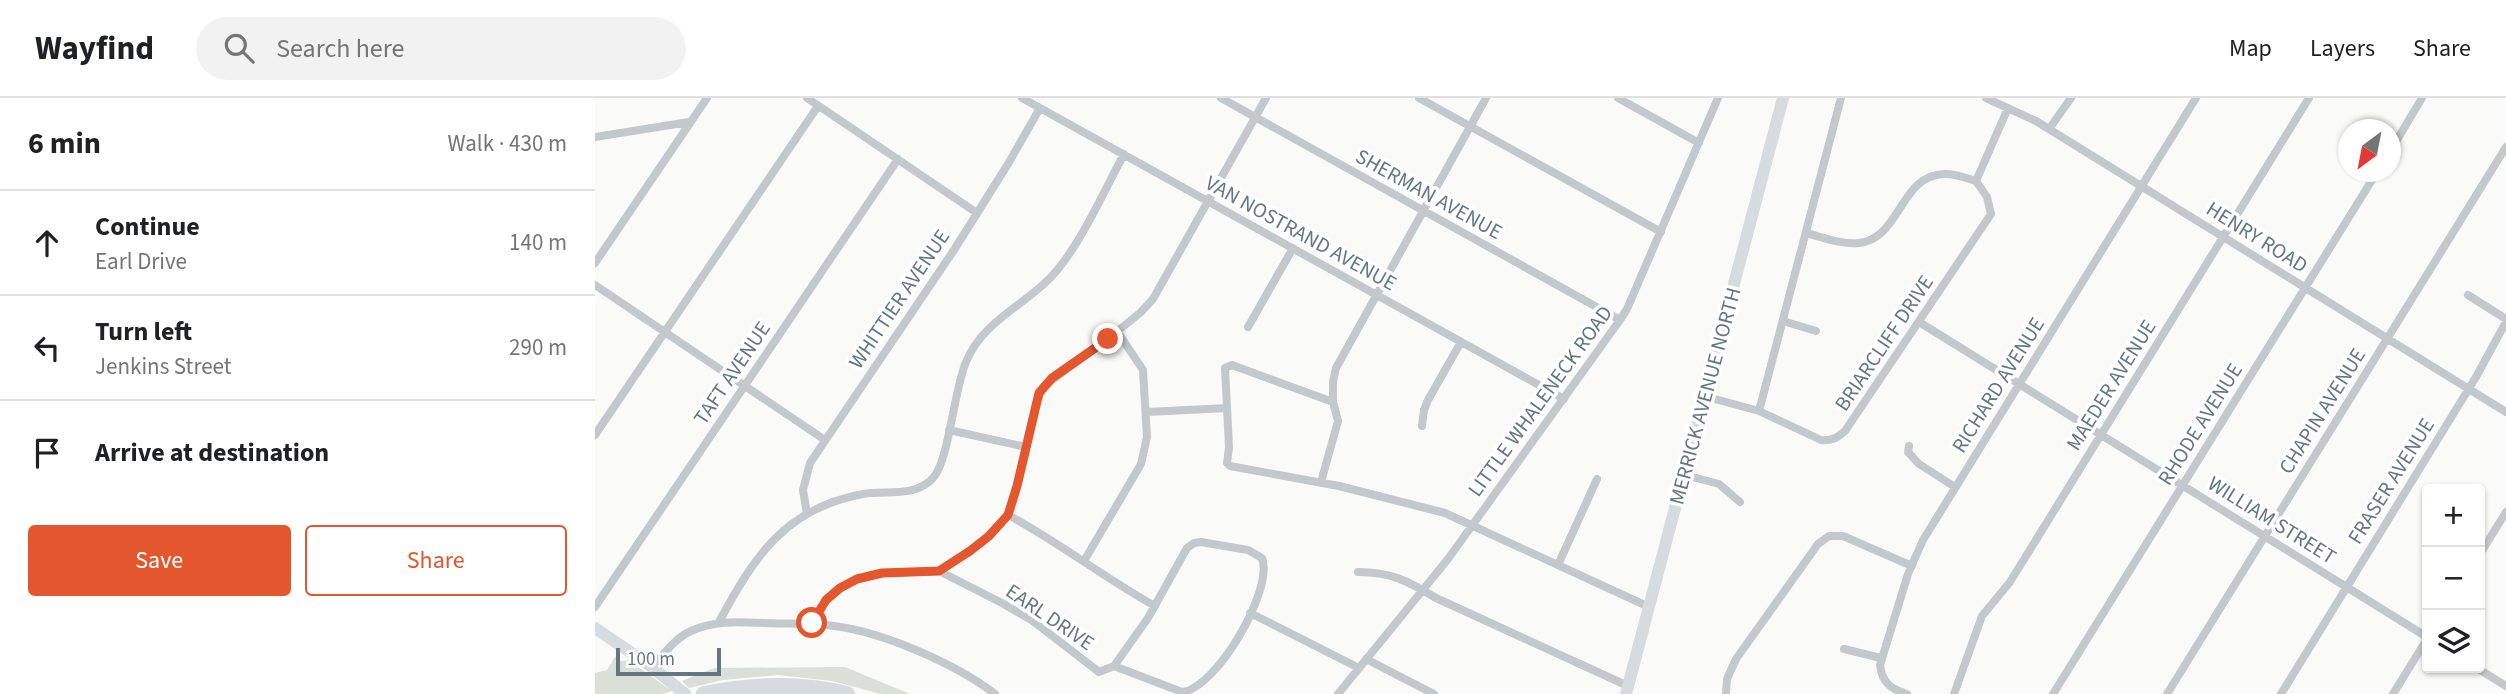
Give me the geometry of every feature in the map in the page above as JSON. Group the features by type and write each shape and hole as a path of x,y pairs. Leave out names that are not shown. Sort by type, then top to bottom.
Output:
{"highway":[{"path":"712,692 750,686 793,686 848,694"}],"main road":[{"name":"MERRICK AVENUE NORTH","path":"1627,690 1783,98"},
{"path":"595,628 652,667 685,694"}],"street":[{"path":"595,263 707,98"},
{"name":"VAN NOSTRAND AVENUE","path":"1022,98 1564,399"},
{"name":"SHERMAN AVENUE","path":"1221,98 1620,320"},
{"path":"939,571 982,542 1008,515 1037,400 1044,386 1141,312 1153,299 1266,98"},
{"path":"1419,98 1661,232"},
{"path":"1321,482 1338,422 1333,402 1336,368 1486,98"},
{"path":"1618,98 1699,143"},
{"name":"LITTLE WHALENECK ROAD","path":"1338,694 1472,526 1620,320 1718,98"},
{"path":"1759,411 1841,98"},
{"name":"HENRY ROAD","path":"1986,98 2049,129 2506,412"},
{"path":"2049,129 2071,98"},
{"name":"RICHARD AVENUE","path":"1881,658 1923,540 2196,98"},
{"name":"MAEDER AVENUE","path":"1954,694 1982,615 2010,582 2309,98"},
{"path":"2401,134 2423,98"},
{"path":"595,435 812,101 977,213"},
{"name":"WHITTIER AVENUE","path":"807,514 803,490 810,463 977,213 1040,108"},
{"path":"1806,233 1850,243 1865,242 1883,231 1915,186 1924,178 1945,173 1976,181 2008,108"},
{"path":"595,137 689,122"},
{"name":"CHAPIN AVENUE","path":"2167,694 2506,147"},
{"path":"719,622 765,547 778,534 807,514 847,498 920,489 938,471 958,381 977,341 998,319 1034,292 1058,269 1124,155"},
{"name":"TAFT AVENUE","path":"595,607 898,159"},
{"name":"BRIARCLIFF DRIVE","path":"1704,396 1759,411 1821,440 1838,438 1991,214 1987,197 1976,181"},
{"name":"RHODE AVENUE","path":"2053,694 2371,182"},
{"path":"1248,327 1293,248"},
{"path":"595,285 825,440"},
{"path":"2468,295 2506,320"},
{"name":"FRASER AVENUE","path":"2281,694 2468,389 2506,320"},
{"path":"1783,321 1816,331"},
{"name":"WILLIAM STREET","path":"1919,322 2422,635"},
{"path":"1084,561 1141,464 1147,437 1143,370 1117,331"},
{"path":"1422,426 1424,410 1461,342"},
{"path":"1333,402 1232,365 1225,368 1227,463 1230,466 1321,482 1445,513 1649,607"},
{"path":"1147,412 1227,408"},
{"path":"949,430 1026,446"},
{"path":"1909,446 1908,452 1914,461 1955,487"},
{"path":"1685,475 1719,484 1740,502"},
{"path":"1558,565 1597,479"},
{"path":"2484,547 2506,512"},
{"path":"1008,515 1053,540 1117,586 1155,606"},
{"path":"1726,694 1727,679 1736,659 1825,538 1843,536 1912,566"},
{"path":"1114,667 1155,606 1187,548 1201,542 1248,550 1262,558 1264,571 1250,613 1359,668"},
{"name":"EARL DRIVE","path":"812,623 826,600 857,579 882,573 939,571 1033,621 1099,672 1114,667 1182,692 1191,691 1203,683 1236,642 1250,613"},
{"path":"1358,572 1398,577 1627,690"},
{"path":"730,601 730,613 736,622"},
{"path":"652,667 685,633 719,622 812,623 852,629 884,638 956,670 995,694"},
{"path":"2393,694 2422,646"},
{"path":"1844,649 1881,658 1881,674 1885,682 1895,690 1907,694"},
{"path":"1366,659 1434,694"},
{"path":"2485,673 2506,686"}],"shaded area":[{"path":"615,657 621,661 628,660 672,691 663,694 595,694 595,673 607,670"},
{"path":"845,667 910,694 881,694 832,681 778,675 723,680 689,688 682,681 714,668"}],"route":[{"path":"812,623 826,600 857,579 882,573 939,571 989,536 1008,515 1039,393 1052,378 1108,339"}]}
